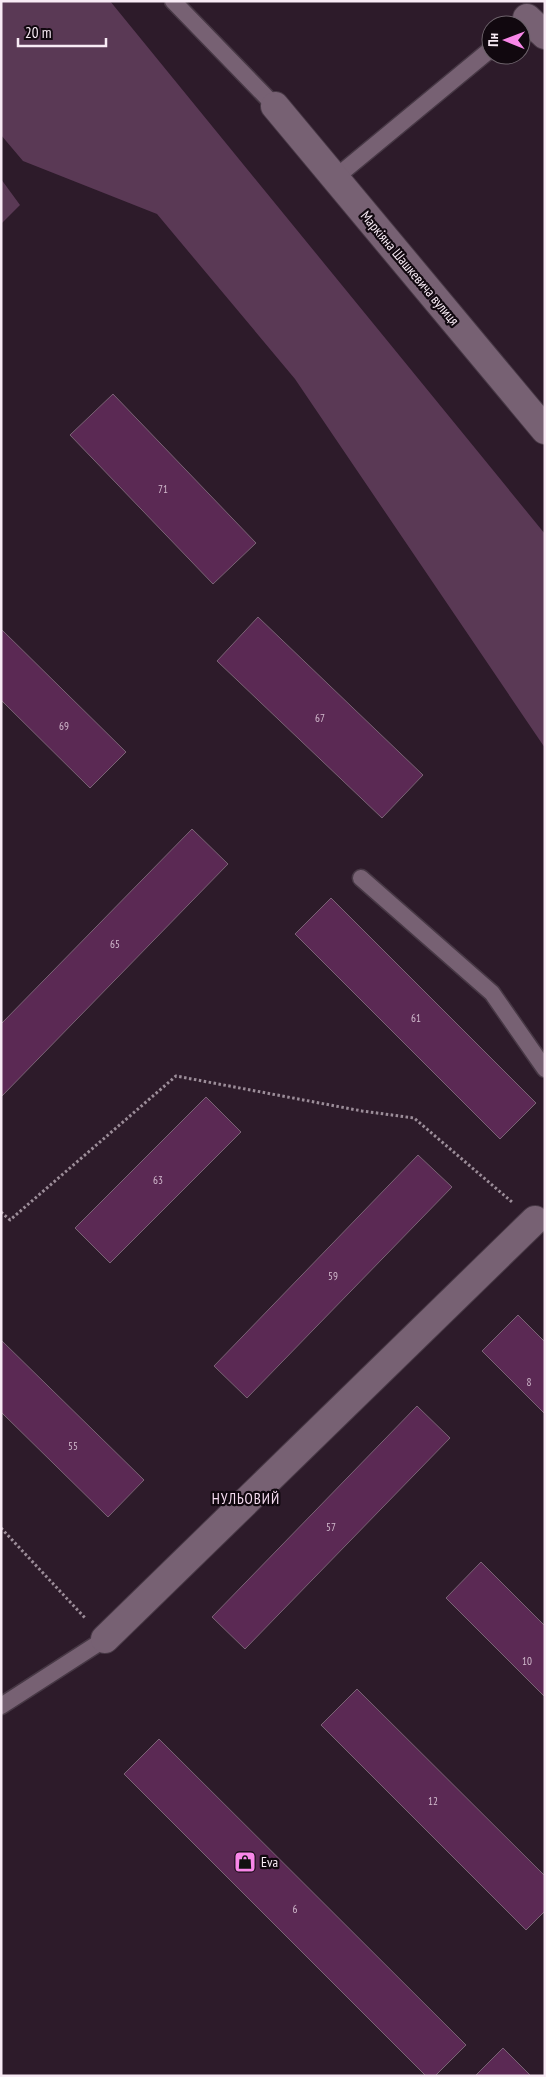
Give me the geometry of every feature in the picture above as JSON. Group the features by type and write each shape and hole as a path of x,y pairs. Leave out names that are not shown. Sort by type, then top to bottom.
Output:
{"street":[{"name":"Маркіяна Шашкевича вулиця","path":"275,106 545,430"},
{"path":"105,1640 535,1220"}],"lane":[{"path":"173,1 275,106"},
{"path":"335,178 481,56"},
{"path":"361,878 492,992 545,1069"},
{"path":"1,1706 105,1640"}],"path":[{"path":"1,1212 10,1220 176,1076 362,1111 414,1118 535,1220"},
{"path":"1,1528 105,1640"}],"shaded area":[{"path":"1,1 110,1 545,534 545,748 295,379 157,214 23,161 1,135"},
{"path":"1,179 20,205 1,224"}],"building":[{"path":"113,394 256,543 213,584 70,435"},
{"path":"258,617 423,775 382,818 217,661"},
{"path":"1,629 126,752 90,788 1,700"},
{"path":"192,829 228,864 1,1097 1,1024"},
{"path":"331,898 536,1103 500,1139 295,934"},
{"path":"206,1097 241,1132 110,1263 75,1228"},
{"path":"418,1155 452,1187 247,1398 214,1366"},
{"path":"518,1315 545,1342 545,1414 482,1351"},
{"path":"1,1340 144,1480 108,1517 1,1412"},
{"path":"417,1406 450,1438 245,1649 212,1617"},
{"path":"481,1562 545,1626 545,1697 446,1598"},
{"path":"357,1689 545,1876 545,1911 526,1930 321,1725"},
{"path":"159,1739 466,2045 435,2076 426,2076 124,1774"},
{"path":"503,2048 531,2076 475,2076"}],"place":[{"name":"Eva","path":"245,1862"}],"district":[{"name":"НУЛЬОВИЙ","path":"246,1499"}]}
